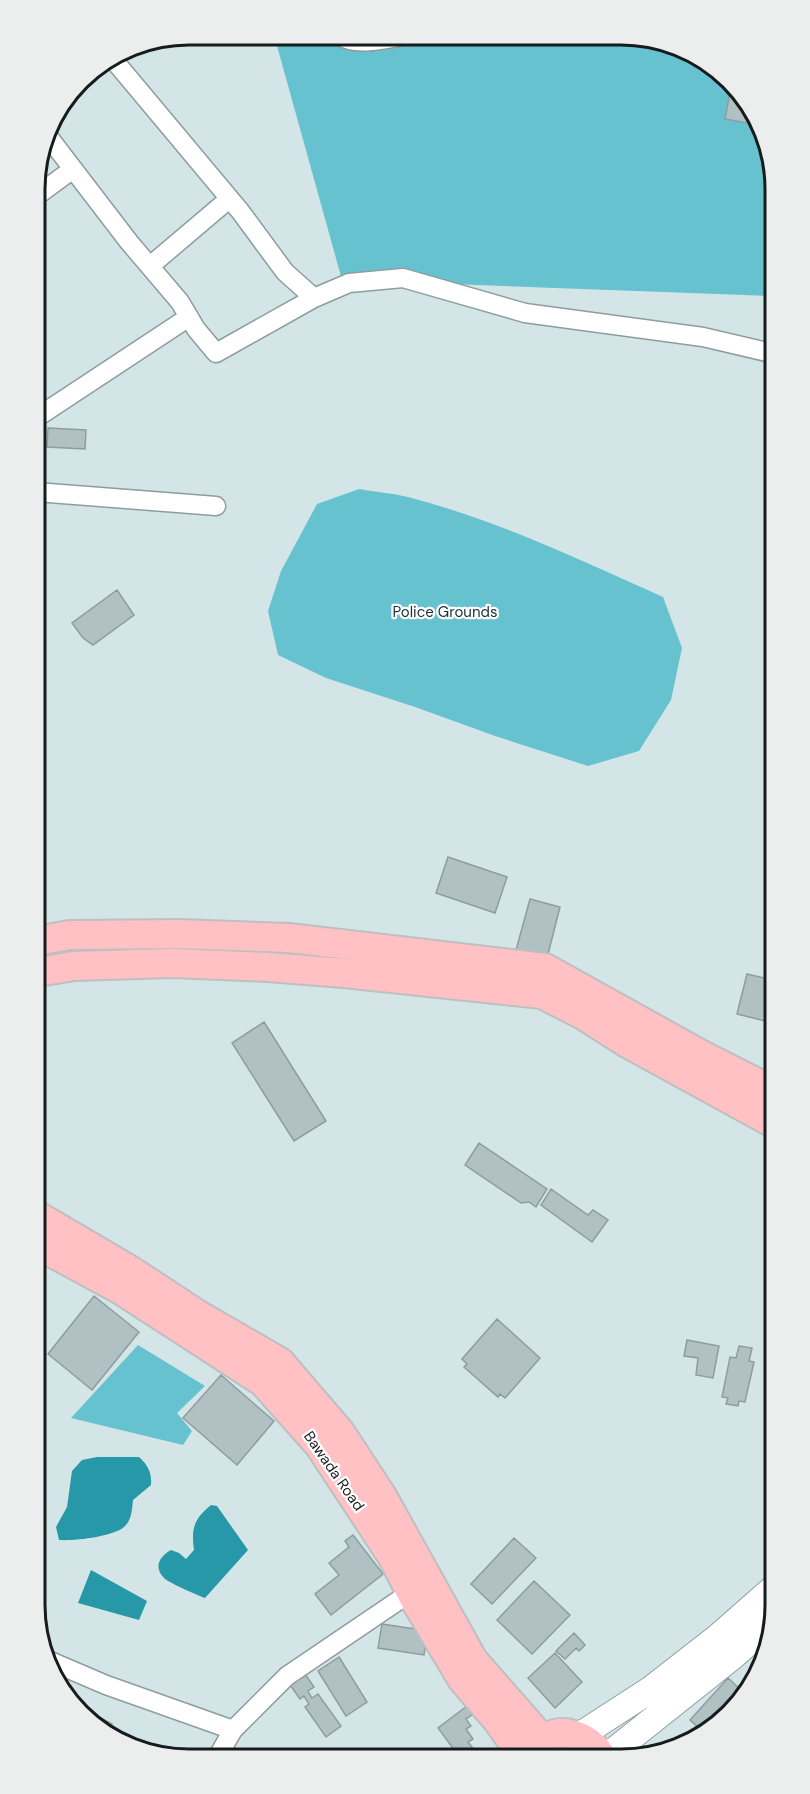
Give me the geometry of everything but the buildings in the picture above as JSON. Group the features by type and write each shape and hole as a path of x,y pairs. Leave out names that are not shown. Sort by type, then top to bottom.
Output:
{"main road":[{"path":"45,940 69,935 179,934 289,938 543,981 765,1087"},
{"path":"45,971 74,966 173,963 543,981 583,1015 627,1043 765,1119"},
{"path":"45,1220 279,1362 340,1432 382,1496 475,1662 531,1749"},
{"name":"Bawada Road","path":"45,1248 121,1290 263,1382 319,1445 392,1557 462,1679 497,1720 531,1749"},
{"path":"579,1736 650,1690 718,1637 765,1596"},
{"path":"616,1749 762,1630"},
{"path":"533,1749 551,1736 563,1734 579,1736 597,1749"}],"street":[{"path":"117,64 229,199 285,272 314,298"},
{"path":"53,144 180,302 196,329 216,353 314,298 349,283 402,278 525,313 703,337 765,352"},
{"path":"45,190 73,169"},
{"path":"150,266 229,199"},
{"path":"45,412 189,317"},
{"path":"45,493 216,506"},
{"path":"222,1749 233,1730 287,1676 411,1592"},
{"path":"58,1664 106,1685 233,1730"}],"lane":[{"path":"352,45 374,45"}],"green space":[{"path":"277,45 640,46 685,60 723,87 746,117 760,152 765,189 765,296 342,280"},
{"name":"Police Grounds","path":"359,489 396,494 474,517 569,555 663,597 682,648 671,700 639,751 588,766 326,678 278,655 268,611 281,571 317,504"},
{"path":"138,1345 205,1386 177,1413 192,1431 183,1445 71,1418"}],"shaded area":[{"path":"97,1457 139,1457 149,1470 151,1485 133,1500 129,1521 124,1527 93,1538 59,1540 56,1527 67,1507 72,1471 82,1460"},
{"path":"211,1505 217,1506 248,1550 205,1598 164,1578 158,1566 164,1555 171,1550 186,1559 194,1550 195,1524"},
{"path":"91,1570 147,1601 139,1620 78,1603"}]}
